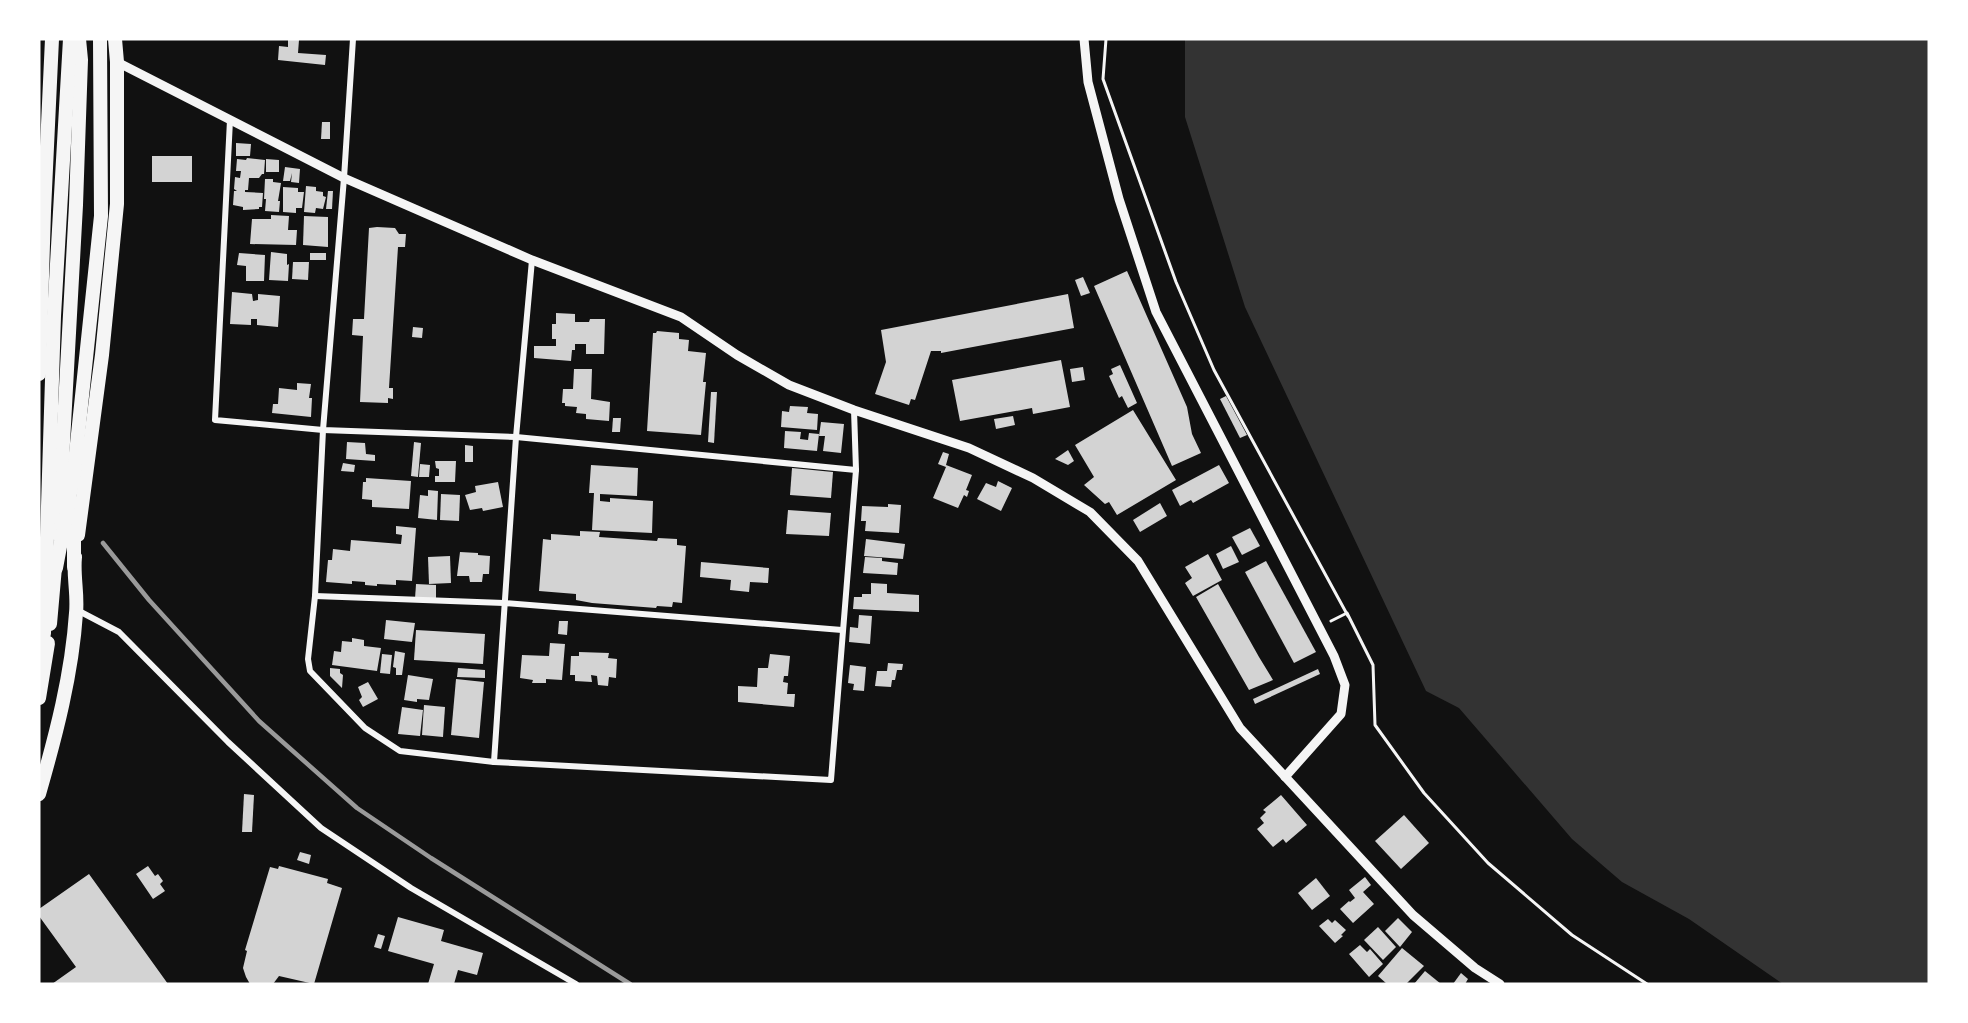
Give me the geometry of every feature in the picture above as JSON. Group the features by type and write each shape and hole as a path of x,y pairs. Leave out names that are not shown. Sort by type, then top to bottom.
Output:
{"highway":[{"path":"39,280 48,55 46,39"},
{"path":"39,374 52,39"},
{"path":"39,659 44,633 55,293 70,39"},
{"path":"39,698 56,567 76,205 81,60 79,39"},
{"path":"56,567 74,472 101,216 100,39"},
{"path":"74,567 102,355 117,204 115,39"},
{"path":"39,794 53,743 69,666 76,610 74,472"}],"street":[{"path":"353,39 323,430 315,596 308,659 310,671 365,728 400,751 494,762 831,780 856,470 855,411"},
{"path":"1084,39 1088,82 1119,199 1156,312 1334,656 1345,685 1341,714 1285,777"},
{"path":"117,62 344,178 532,260 681,317 737,355 789,385 855,411 969,448 1033,478 1090,512 1138,561 1240,728 1413,915 1475,968 1500,984"},
{"path":"230,120 215,420 323,430 516,437 856,470"},
{"path":"494,762 516,437 532,260"},
{"path":"315,596 504,603 842,630"},
{"path":"76,610 119,632 228,742 321,828 411,888 576,984"}],"path":[{"path":"1106,39 1103,79 1176,282 1214,370 1373,665 1375,725 1424,793 1488,863 1572,935 1647,984"},
{"path":"1319,627 1347,613 1348,616"}],"shaded area":[{"path":"1185,39 1929,39 1929,984 1783,984 1689,919 1622,882 1572,839 1459,708 1426,691 1245,307 1185,117"}],"building":[{"path":"288,39 299,40 298,53 326,55 325,65 278,60 279,46 288,47"},
{"path":"322,122 330,122 330,139 321,139"},
{"path":"236,143 251,144 250,156 236,156"},
{"path":"152,156 192,156 192,182 152,182"},
{"path":"247,158 265,160 264,174 259,178 249,178 248,190 245,190 245,192 263,193 262,207 259,209 243,210 243,207 233,205 234,191 237,191 234,189 235,177 240,178 241,171 236,171 237,159 246,160"},
{"path":"266,159 279,160 279,172 266,172"},
{"path":"285,167 300,169 299,183 291,182 292,173 290,181 283,181"},
{"path":"265,179 273,179 273,182 281,183 279,212 265,211"},
{"path":"306,186 316,187 316,191 323,192 323,196 326,197 323,209 316,208 315,213 304,212"},
{"path":"283,187 298,188 298,192 304,192 302,208 296,208 296,213 283,212"},
{"path":"328,191 333,191 332,209 326,209"},
{"path":"271,215 289,216 288,230 297,230 296,245 250,244 252,219 271,219"},
{"path":"304,216 328,217 328,247 303,245"},
{"path":"369,228 395,228 399,234 406,234 405,247 398,247 389,388 393,388 393,399 388,398 388,403 360,402 363,336 352,335 353,319 364,319"},
{"path":"271,252 287,254 288,281 269,280"},
{"path":"239,253 265,255 264,281 246,281 246,266 237,265"},
{"path":"310,253 326,253 326,260 310,260"},
{"path":"293,262 309,262 308,280 292,279"},
{"path":"1127,271 1187,407 1192,434 1201,453 1172,466 1094,286"},
{"path":"1083,277 1090,293 1081,296 1075,280"},
{"path":"232,292 252,294 253,301 258,300 258,294 280,296 278,327 257,325 257,319 251,319 251,325 230,324"},
{"path":"1068,294 1074,328 941,353 941,351 931,351 915,400 911,399 909,405 875,394 886,362 881,330"},
{"path":"556,313 575,314 575,322 605,319 604,354 586,354 586,344 575,344 571,361 534,358 534,346 556,346 556,339 552,339 552,324 556,324"},
{"path":"413,327 423,328 422,338 412,337"},
{"path":"657,331 679,333 679,339 689,340 688,351 706,353 701,435 647,431 653,333"},
{"path":"1061,360 1070,407 1033,414 1032,408 960,421 952,380"},
{"path":"1120,365 1137,403 1128,408 1122,396 1119,398 1109,376 1113,374 1111,369"},
{"path":"1083,367 1085,380 1072,382 1070,369"},
{"path":"574,369 592,369 591,399 610,402 609,421 586,419 586,414 576,413 577,407 565,406 565,403 562,403 563,389 573,389"},
{"path":"297,383 311,384 309,398 312,398 311,417 272,413 273,404 278,404 279,388 297,390"},
{"path":"711,392 717,392 714,443 708,442"},
{"path":"1226,396 1247,435 1240,438 1220,399"},
{"path":"790,406 808,407 807,413 818,414 817,430 781,427 782,411 789,412"},
{"path":"1133,410 1176,480 1117,515 1109,502 1105,504 1084,485 1094,477 1075,445"},
{"path":"1013,416 1015,425 996,429 994,419"},
{"path":"613,418 621,418 620,432 612,432"},
{"path":"821,422 844,424 841,453 823,451 825,436 819,436"},
{"path":"785,431 801,432 800,439 808,440 809,433 819,434 817,451 784,448"},
{"path":"347,442 365,443 366,454 375,455 375,461 346,459"},
{"path":"414,442 421,443 418,477 411,476"},
{"path":"465,445 473,446 473,462 465,462"},
{"path":"1068,450 1074,461 1068,465 1055,459"},
{"path":"943,452 949,454 946,465 972,475 966,490 969,491 967,497 964,495 958,508 933,498 946,467 938,464"},
{"path":"435,461 456,461 455,482 435,482 435,476 439,476 439,469 436,468"},
{"path":"343,463 355,465 354,472 341,471"},
{"path":"420,464 430,465 429,477 419,477"},
{"path":"591,465 638,468 637,496 600,494 600,501 610,502 610,498 653,501 652,533 592,530 594,493 589,493"},
{"path":"1219,465 1229,483 1193,503 1191,500 1180,506 1172,490"},
{"path":"792,468 833,472 831,498 790,495"},
{"path":"366,478 411,481 409,509 372,507 372,500 362,499 363,482 366,482"},
{"path":"998,481 1012,488 1001,511 977,499 986,483 996,487"},
{"path":"498,482 503,507 483,511 482,508 470,510 465,495 476,492 475,486"},
{"path":"428,490 438,491 437,520 418,518 420,495 428,496"},
{"path":"441,494 460,495 459,521 440,520"},
{"path":"1160,503 1167,516 1140,532 1133,520"},
{"path":"888,504 901,505 899,533 865,531 866,521 861,521 862,506 888,507"},
{"path":"788,510 831,513 829,536 786,534"},
{"path":"396,526 416,528 412,581 396,580 396,585 377,584 377,586 365,585 365,582 352,581 352,584 326,582 328,560 332,560 333,549 350,551 351,540 401,544 402,535 396,534"},
{"path":"1250,528 1260,546 1242,555 1232,537"},
{"path":"580,531 600,532 599,537 657,541 658,538 677,539 677,545 686,546 682,603 673,602 672,607 657,606 656,608 592,603 576,600 576,594 539,591 543,539 551,540 551,534 580,536"},
{"path":"866,539 905,544 903,559 864,556"},
{"path":"1231,546 1239,562 1223,569 1216,554"},
{"path":"460,552 490,556 489,574 483,574 482,582 470,582 469,576 457,576"},
{"path":"1208,554 1222,580 1193,596 1185,583 1192,578 1185,567"},
{"path":"450,556 451,583 429,584 428,557"},
{"path":"865,557 882,558 882,561 898,563 897,575 863,573"},
{"path":"1266,561 1316,652 1294,663 1245,572"},
{"path":"701,562 769,568 768,583 750,582 749,592 730,590 731,580 700,577"},
{"path":"871,583 887,584 887,593 919,595 919,612 853,609 854,597 871,594"},
{"path":"416,584 436,585 436,600 415,599"},
{"path":"1218,584 1273,680 1249,690 1196,597"},
{"path":"859,615 872,616 870,644 849,642 850,627 858,628"},
{"path":"386,620 415,623 412,642 384,639"},
{"path":"559,621 568,621 567,635 558,634"},
{"path":"416,630 485,634 483,664 414,660"},
{"path":"352,638 364,640 364,646 381,648 377,671 332,665 334,651 341,652 342,641 352,642"},
{"path":"550,643 565,644 562,680 546,679 546,683 532,683 533,680 520,678 522,655 549,656"},
{"path":"395,651 405,653 402,675 396,675 396,668 393,667"},
{"path":"579,652 609,653 608,658 617,659 616,678 609,677 608,686 598,685 597,676 591,675 592,682 575,681 575,675 570,675 571,656 579,656"},
{"path":"382,654 392,655 390,674 380,673"},
{"path":"770,654 790,656 788,676 784,676 783,682 788,683 787,694 795,694 794,707 738,702 738,686 757,687 758,668 768,668"},
{"path":"888,663 903,664 902,670 897,670 891,687 875,686 877,671 887,671"},
{"path":"850,665 866,667 864,691 853,690 854,684 848,683"},
{"path":"330,668 340,669 343,675 342,688 330,676"},
{"path":"458,668 485,670 485,678 457,677"},
{"path":"1318,669 1320,674 1255,704 1253,699"},
{"path":"408,675 433,679 429,700 417,699 417,702 404,700"},
{"path":"456,679 484,682 479,738 451,735"},
{"path":"368,682 378,699 363,707 359,700 362,697 358,687"},
{"path":"424,705 445,707 443,737 422,735"},
{"path":"402,707 423,710 420,736 398,734"},
{"path":"244,794 254,795 252,832 242,832"},
{"path":"1281,795 1307,825 1286,843 1283,839 1273,847 1257,829 1264,823 1260,818 1266,812 1263,810"},
{"path":"1404,815 1429,843 1401,869 1375,841"},
{"path":"300,852 311,855 309,864 297,860"},
{"path":"148,866 155,876 158,874 163,881 160,884 165,891 153,899 136,874"},
{"path":"279,866 328,879 327,883 342,888 314,984 279,976 273,984 250,984 243,968 247,951 245,950 270,867 278,869"},
{"path":"89,874 168,984 52,984 76,967 39,916 39,909"},
{"path":"1365,877 1371,885 1363,892 1374,904 1353,923 1340,909 1355,898 1349,890"},
{"path":"1316,878 1330,896 1312,910 1298,893"},
{"path":"398,917 444,930 441,941 483,953 477,975 458,970 454,984 428,984 434,964 388,951"},
{"path":"1398,918 1412,932 1400,947 1385,931"},
{"path":"1328,919 1332,923 1335,920 1346,930 1335,943 1319,926"},
{"path":"1378,927 1396,947 1383,960 1364,940"},
{"path":"378,934 385,936 381,949 374,947"},
{"path":"1360,945 1367,952 1370,949 1383,964 1369,977 1349,954"},
{"path":"1402,948 1424,966 1406,984 1387,984 1378,976"},
{"path":"1425,971 1441,984 1414,984"},
{"path":"1461,973 1468,979 1465,984 1453,984"}],"railway":[{"path":"103,543 149,600 259,721 357,808 431,858 630,984"}]}
